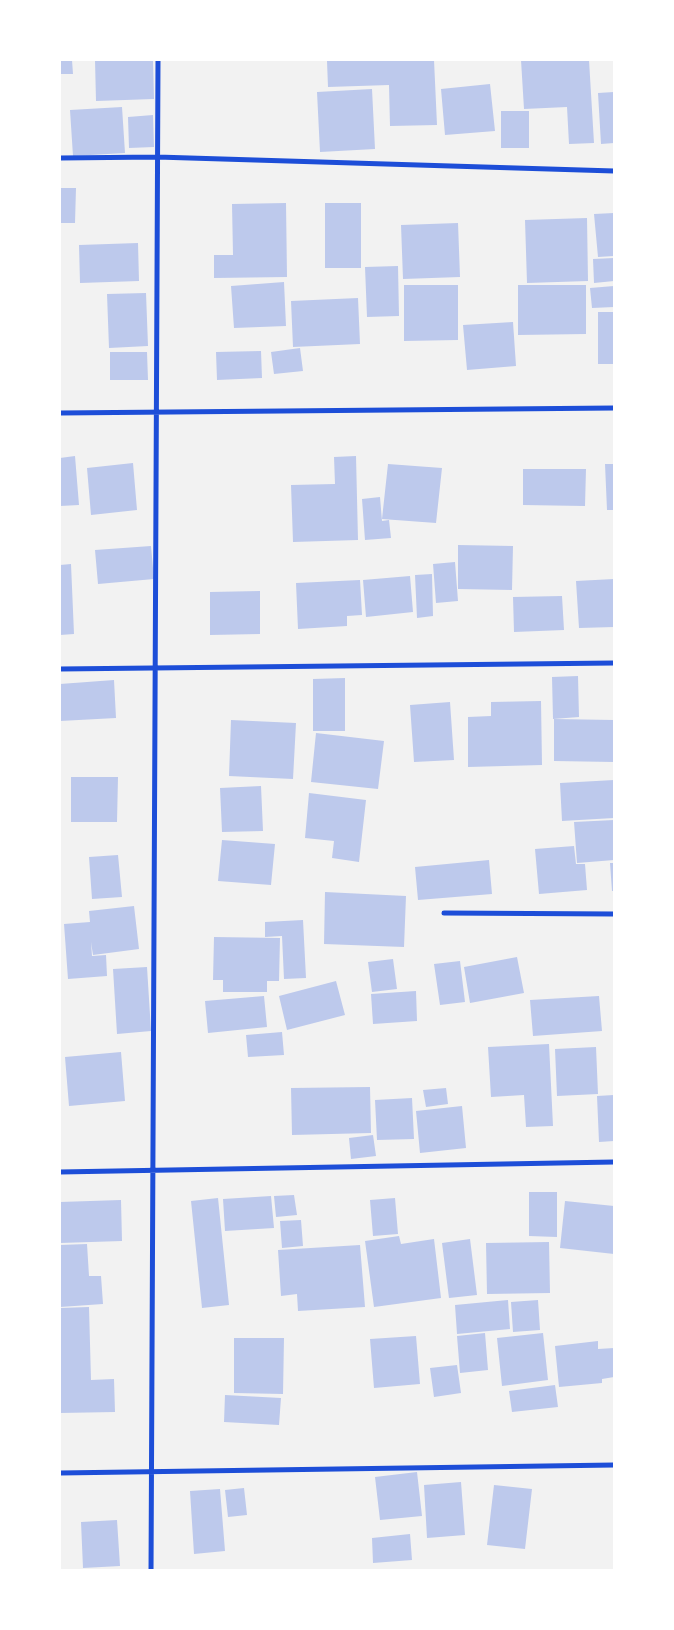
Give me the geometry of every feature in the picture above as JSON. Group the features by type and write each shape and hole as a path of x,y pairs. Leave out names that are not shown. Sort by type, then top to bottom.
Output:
{"street":[{"path":"151,1570 158,60"},
{"path":"60,158 157,157 614,171"},
{"path":"60,413 614,408"},
{"path":"60,669 614,663"},
{"path":"444,913 614,914"},
{"path":"60,1172 614,1162"},
{"path":"60,1473 614,1465"}],"building":[{"path":"60,60 72,60 73,74 60,74"},
{"path":"95,60 153,60 154,99 96,101"},
{"path":"434,60 437,125 390,126 389,85 328,87 327,61"},
{"path":"521,60 589,60 594,143 569,144 567,107 524,109"},
{"path":"490,84 495,131 445,135 441,89"},
{"path":"372,89 375,149 320,152 317,92"},
{"path":"614,92 614,143 601,144 598,93"},
{"path":"122,107 125,153 73,156 70,110"},
{"path":"501,111 529,111 529,148 501,148"},
{"path":"153,115 154,147 129,148 128,117"},
{"path":"60,188 76,188 75,223 60,223"},
{"path":"286,203 287,277 214,278 214,255 233,255 232,204"},
{"path":"325,203 361,203 361,268 325,268"},
{"path":"614,213 614,256 598,257 594,214"},
{"path":"587,218 588,281 527,283 525,220"},
{"path":"458,223 460,277 403,279 401,225"},
{"path":"138,243 139,281 80,283 79,245"},
{"path":"614,258 614,281 594,283 593,259"},
{"path":"398,266 399,316 367,317 365,267"},
{"path":"284,282 286,326 234,328 231,286"},
{"path":"404,285 458,285 458,340 404,341"},
{"path":"518,285 586,285 586,334 518,335"},
{"path":"614,286 614,307 592,308 590,288"},
{"path":"146,293 148,346 109,348 107,294"},
{"path":"358,298 360,344 293,347 291,301"},
{"path":"598,312 614,312 614,364 598,364"},
{"path":"513,322 516,366 467,370 463,325"},
{"path":"300,348 303,371 274,374 271,352"},
{"path":"261,351 262,378 217,380 216,352"},
{"path":"110,352 147,352 148,380 110,380"},
{"path":"75,456 79,505 60,506 60,458"},
{"path":"356,456 358,540 293,542 291,485 335,484 334,457"},
{"path":"133,463 137,510 91,515 87,468"},
{"path":"388,464 442,468 436,523 382,519"},
{"path":"605,464 614,464 614,510 607,510"},
{"path":"523,469 586,469 585,506 523,505"},
{"path":"380,497 382,521 389,520 391,538 365,540 362,499"},
{"path":"458,545 513,546 512,590 458,589"},
{"path":"151,546 154,579 98,584 95,550"},
{"path":"455,562 458,601 436,603 433,564"},
{"path":"71,564 74,634 60,635 60,565"},
{"path":"432,574 433,616 417,618 415,575"},
{"path":"410,576 413,612 366,617 363,580"},
{"path":"614,579 614,627 579,628 576,581"},
{"path":"360,580 362,615 347,616 347,626 298,629 296,583"},
{"path":"260,591 260,634 210,635 210,592"},
{"path":"562,596 564,630 514,632 513,597"},
{"path":"578,676 579,717 553,719 552,677"},
{"path":"345,678 345,731 313,731 313,679"},
{"path":"114,680 116,718 60,721 60,684"},
{"path":"541,701 542,765 468,767 468,717 491,716 491,702"},
{"path":"450,702 454,760 414,762 410,705"},
{"path":"554,719 614,720 614,762 554,761"},
{"path":"231,720 296,723 293,779 229,776"},
{"path":"316,733 384,741 378,789 311,782"},
{"path":"71,777 118,777 117,822 71,822"},
{"path":"614,780 614,818 562,821 560,783"},
{"path":"261,786 263,831 222,832 220,788"},
{"path":"309,793 366,800 359,862 332,858 334,841 305,838"},
{"path":"614,820 614,860 577,863 574,822"},
{"path":"222,840 275,844 271,885 218,881"},
{"path":"574,846 576,864 585,864 587,890 539,894 535,849"},
{"path":"118,855 122,897 92,899 89,857"},
{"path":"489,860 492,894 418,900 415,867"},
{"path":"610,863 614,863 614,891 612,891"},
{"path":"325,892 406,896 404,947 324,944"},
{"path":"134,906 139,949 93,955 91,942 92,956 106,955 107,976 68,979 64,924 90,922 89,911"},
{"path":"303,920 306,978 284,979 282,936 265,937 265,922"},
{"path":"214,937 280,938 279,981 267,981 267,992 223,992 223,980 213,980"},
{"path":"517,957 524,993 470,1003 464,967"},
{"path":"393,959 397,989 372,992 368,962"},
{"path":"460,961 465,1002 440,1005 434,964"},
{"path":"147,967 151,1031 117,1034 113,969"},
{"path":"336,981 345,1015 287,1030 279,996"},
{"path":"416,991 417,1021 373,1024 371,994"},
{"path":"264,996 267,1027 208,1033 205,1001"},
{"path":"599,996 602,1031 533,1036 530,1000"},
{"path":"282,1032 284,1055 248,1057 246,1035"},
{"path":"549,1044 553,1126 526,1127 524,1095 491,1097 488,1047"},
{"path":"596,1047 598,1094 557,1096 555,1049"},
{"path":"121,1052 125,1101 69,1106 65,1057"},
{"path":"370,1087 371,1133 292,1135 291,1088"},
{"path":"446,1088 448,1104 426,1107 423,1090"},
{"path":"614,1095 614,1141 599,1142 597,1096"},
{"path":"412,1098 414,1139 377,1140 375,1100"},
{"path":"462,1106 466,1148 420,1153 416,1111"},
{"path":"373,1135 376,1156 351,1159 349,1138"},
{"path":"529,1192 557,1192 557,1237 529,1236"},
{"path":"294,1195 297,1215 276,1217 274,1196"},
{"path":"271,1196 274,1228 225,1231 223,1199"},
{"path":"218,1198 229,1305 202,1308 191,1201"},
{"path":"395,1198 398,1234 373,1236 370,1200"},
{"path":"121,1200 122,1241 60,1243 60,1202"},
{"path":"565,1201 614,1206 614,1254 560,1248"},
{"path":"301,1220 303,1246 282,1248 280,1221"},
{"path":"399,1236 401,1244 434,1239 441,1298 374,1307 365,1241"},
{"path":"470,1239 477,1295 449,1298 442,1243"},
{"path":"549,1242 550,1293 487,1294 486,1243"},
{"path":"87,1244 89,1276 101,1276 103,1304 60,1307 60,1245"},
{"path":"360,1245 365,1307 298,1311 297,1294 281,1296 278,1250"},
{"path":"508,1300 510,1329 457,1334 455,1305"},
{"path":"538,1300 540,1330 513,1332 511,1302"},
{"path":"89,1307 91,1380 114,1379 115,1412 60,1413 60,1308"},
{"path":"485,1333 488,1370 460,1373 457,1336"},
{"path":"543,1333 548,1380 502,1386 497,1338"},
{"path":"416,1336 420,1384 374,1388 370,1339"},
{"path":"234,1338 284,1338 283,1394 234,1393"},
{"path":"598,1341 598,1349 614,1348 614,1377 602,1379 602,1383 559,1387 555,1346"},
{"path":"457,1365 461,1393 434,1397 430,1368"},
{"path":"555,1385 558,1407 512,1412 509,1391"},
{"path":"225,1395 281,1398 279,1425 224,1422"},
{"path":"417,1472 422,1516 380,1520 375,1477"},
{"path":"461,1482 465,1535 427,1538 424,1485"},
{"path":"494,1485 532,1489 525,1549 487,1545"},
{"path":"244,1488 247,1515 228,1517 225,1490"},
{"path":"220,1489 225,1551 194,1554 190,1491"},
{"path":"117,1520 120,1566 83,1568 81,1522"},
{"path":"410,1534 412,1560 373,1563 372,1538"}]}
